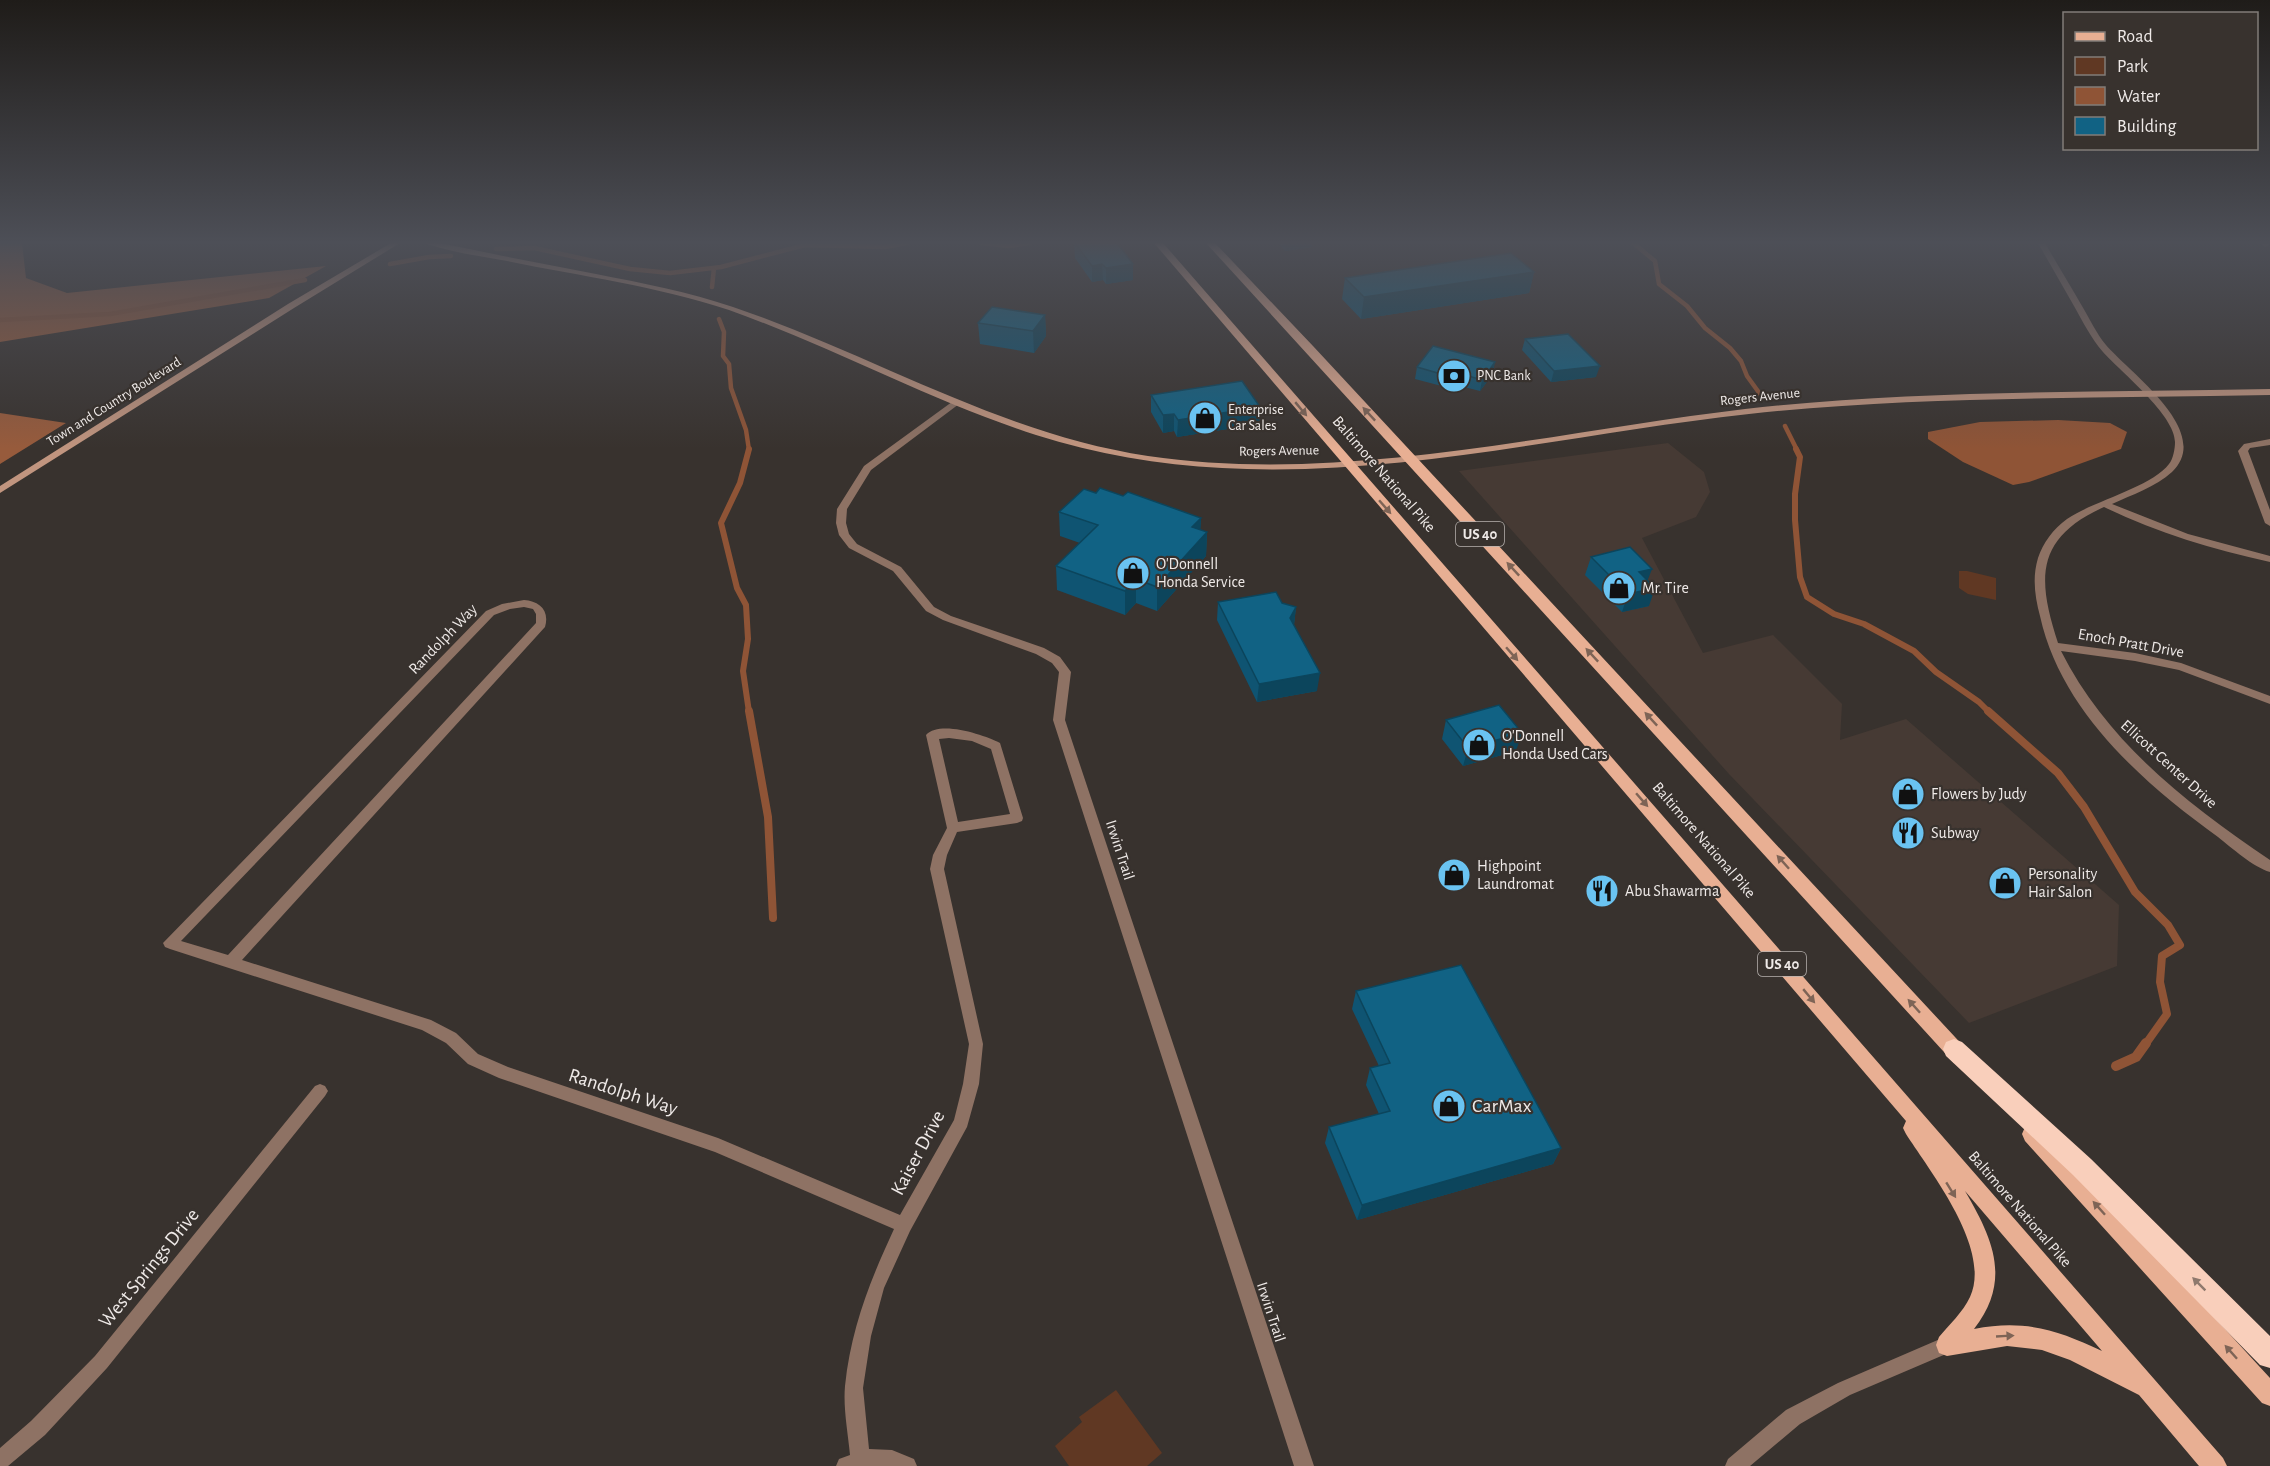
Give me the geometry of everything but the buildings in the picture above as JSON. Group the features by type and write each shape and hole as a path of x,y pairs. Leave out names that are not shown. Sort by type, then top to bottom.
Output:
{"highway":[{"path":"1954,1049 2082,1167 2270,1355"}],"main road":[{"name":"Town and Country Boulevard","path":"0,490 282,311"},
{"name":"Rogers Avenue","path":"736,311 1005,423 1063,442 1152,459 1239,466 1408,457 1719,415 1796,407 1915,399 2270,392"},
{"name":"Baltimore National Pike","path":"1217,311 1600,756 1647,806 2215,1466"},
{"name":"Baltimore National Pike","path":"1273,311 2270,1395"},
{"path":"1887,1087 1972,1224 1982,1246 1987,1272 1981,1300 1947,1345"},
{"path":"1947,1345 2008,1335 2047,1341 2081,1352 2151,1391"}],"street":[{"name":"Ellicott Center Drive","path":"2081,311 2107,353 2151,395 2168,416 2180,441 2174,464 2146,486 2102,503 2068,522 2046,547 2039,571 2040,590 2053,646 2082,698 2106,729 2146,770 2215,828 2270,867"},
{"name":"Irwin Trail","path":"956,402 867,468 842,509 841,523 844,535 853,546 897,569 930,609 947,618 1040,651 1056,660 1065,672 1059,720 1304,1466"},
{"path":"2270,442 2247,446 2243,451 2270,524"},
{"path":"2102,503 2172,534 2207,546 2270,559"},
{"name":"Randolph Way","path":"231,962 541,624 543,614 539,608 531,604 519,603 490,613 170,943 426,1024 451,1038 473,1059 504,1073 718,1145 904,1224"},
{"name":"Enoch Pratt Drive","path":"2053,646 2135,657 2181,667 2270,699"},
{"path":"955,732 980,738 996,746 1017,818 953,828 932,735 955,732"},
{"name":"Kaiser Drive","path":"853,1463 854,1388 862,1336 876,1287 904,1224 961,1122 971,1084 976,1044 937,869 940,855 953,828"},
{"name":"West Springs Drive","path":"0,1460 38,1428 101,1362 320,1091"},
{"path":"1735,1466 1793,1417 1844,1389 1947,1345"},
{"path":"853,1463 880,1456 898,1460 907,1466"}],"shaded area":[{"path":"0,311 187,311 0,342"},
{"path":"0,413 66,423 0,464"},
{"path":"1668,443 1704,472 1710,492 1696,517 1642,538 1703,653 1773,635 1842,704 1840,740 1906,719 2119,905 2117,966 1969,1023 1729,774 1459,471"}],"green space":[{"path":"1959,571 1996,578 1996,600 1968,594 1959,588"},
{"path":"1116,1390 1162,1453 1147,1466 1069,1466 1055,1446 1082,1422 1079,1417"}],"water":[{"path":"2058,420 2110,423 2127,432 2121,449 2029,482 2013,485 1963,462 1928,439 1928,432 1980,422"}],"waterway":[{"path":"0,320 125,311"},
{"path":"1691,311 1705,328 1730,348 1741,361 1747,376 1760,394"},
{"path":"719,319 724,332 723,356 729,364 731,388 746,430 749,449"},
{"path":"1785,426 1797,450"},
{"path":"749,449 740,483 721,523 737,588 746,605 748,639 743,671 749,712"},
{"path":"1796,449 1800,457 1795,494 1795,520 1800,577 1807,597 1834,614 1864,624 1914,651 1936,672 1979,702 1988,711"},
{"path":"749,711 768,817 773,918"},
{"path":"1988,711 2058,773 2084,807 2135,892 2168,925 2180,945 2162,956 2160,982 2167,1014 2145,1045"},
{"path":"2116,1066 2136,1057 2146,1043"}],"place":[{"name":"PNC Bank","path":"1454,376"},
{"name":"Enterprise Car Sales","path":"1205,418"},
{"name":"O'Donnell Honda Service","path":"1133,573"},
{"name":"Mr. Tire","path":"1619,588"},
{"name":"O'Donnell Honda Used Cars","path":"1479,745"},
{"name":"Flowers by Judy","path":"1908,794"},
{"name":"Subway","path":"1908,833"},
{"name":"Highpoint Laundromat","path":"1454,875"},
{"name":"Personality Hair Salon","path":"2005,883"},
{"name":"Abu Shawarma","path":"1602,891"},
{"name":"CarMax","path":"1449,1106"}]}
